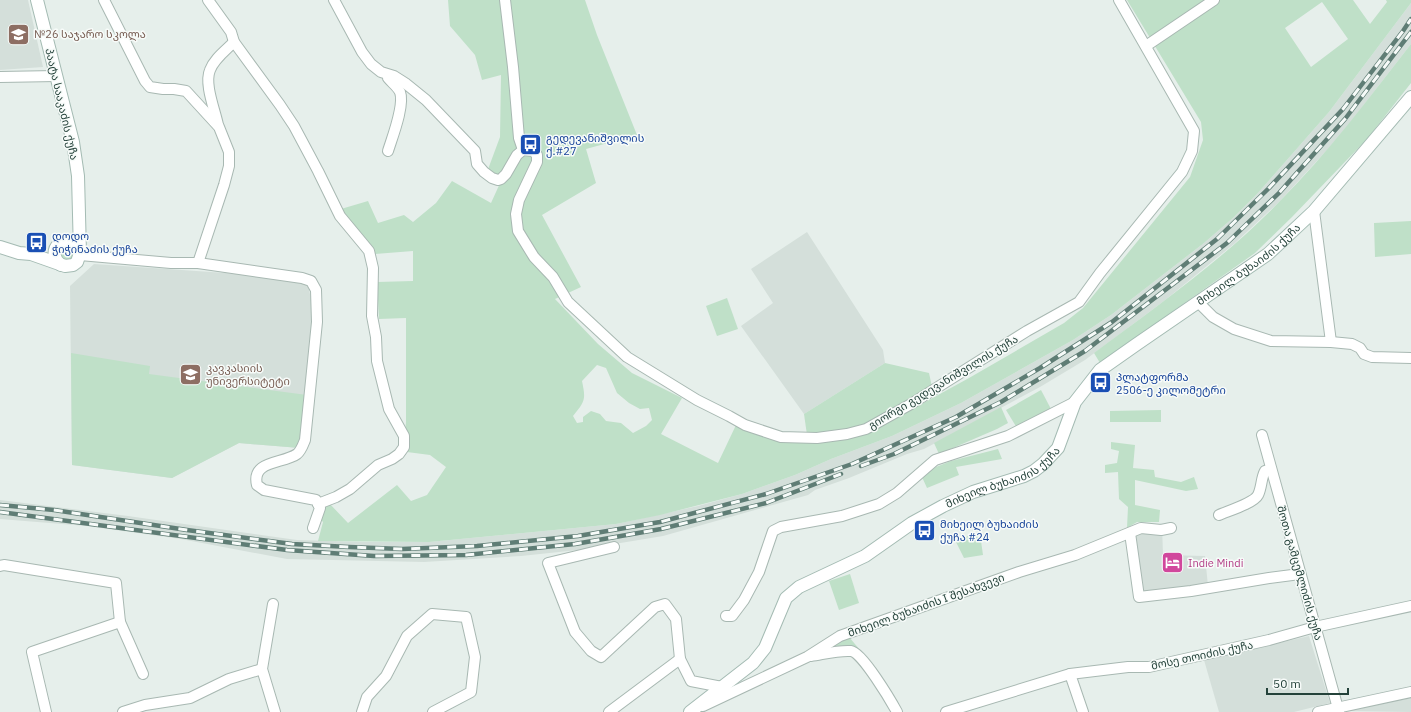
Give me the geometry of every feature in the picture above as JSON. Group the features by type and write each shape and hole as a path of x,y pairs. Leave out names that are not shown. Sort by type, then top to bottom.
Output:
{"street":[{"name":"პაატა სააკაძის ქუჩა","path":"37,0 73,142 78,176 79,252"},
{"path":"104,0 145,81 150,87 186,91 218,127"},
{"path":"208,0 231,32 234,42 280,104 294,126 340,216 369,251 373,268 372,316 376,337 377,361 389,409 404,436 404,447 399,454 378,465 350,489 336,497 318,504"},
{"path":"334,0 362,52 371,64 385,73 394,76 426,100 475,151 477,164 484,172 492,178 498,180 506,174 517,155 523,150 519,138 505,0"},
{"name":"გიორგი გედევანიშვილის ქუჩა","path":"523,150 533,151 537,156 537,162 519,200 516,214 518,231 534,257 553,278 568,302 627,357 698,400 745,425 781,437 817,438 847,434 866,429 911,404 1027,332 1079,302 1100,273 1182,172 1192,151 1194,131 1119,0"},
{"path":"1146,46 1214,0"},
{"path":"198,263 229,166 229,152 218,127 208,82 210,71 217,58 234,42"},
{"path":"385,73 396,85 401,94 400,111 388,151"},
{"path":"0,77 56,76"},
{"name":"მიხეილ ბუხაიძის ქუჩა","path":"690,712 753,663 765,648 786,598 799,587 865,556 901,530 943,506 973,492 1024,476 1034,471 1058,448 1074,402 1100,370 1268,254 1314,211 1411,97"},
{"name":"პაატა სააკაძის ქუჩა","path":"59,244 70,229 79,209"},
{"path":"1314,211 1331,342"},
{"path":"0,247 20,253 31,254 69,266 77,262 79,252 73,242 64,241 31,254"},
{"path":"59,244 54,254 57,262 61,264"},
{"path":"79,252 171,263 198,263 302,278 311,281 316,290 317,322 305,440 297,454 265,466 258,470 255,478 257,485 264,490 316,500 320,508 312,528"},
{"path":"1198,302 1213,317 1234,329 1271,341 1331,342 1352,344 1360,348 1364,354 1372,357 1411,358"},
{"path":"726,616 732,616 744,600 759,572 773,531 782,527 842,516 879,504 897,493 935,460 1008,436 1074,402"},
{"name":"შოთა გამცემლიძის ქუჩა","path":"1262,435 1338,710"},
{"path":"1219,515 1253,500 1258,496 1263,475 1265,471 1271,469"},
{"name":"მიხეილ ბუხაიძის I შესახვევი","path":"690,712 807,657 840,636 1019,572 1075,555 1141,528 1160,530 1171,528"},
{"path":"1130,533 1139,597 1191,592 1300,574"},
{"path":"614,547 548,563 575,632 591,651 601,657 656,607 665,604 676,619 680,659 691,681 722,687"},
{"path":"0,566 4,565 116,583 120,622 143,674"},
{"path":"273,604 262,668 275,712"},
{"name":"მოსე თოიძის ქუჩა","path":"946,712 1070,674 1128,667 1149,667 1269,640 1315,627 1411,606"},
{"path":"362,712 366,697 386,676 407,636 432,614 466,618 475,657 471,692 433,712"},
{"path":"46,712 32,652 120,622"},
{"path":"807,657 853,651 858,654 897,712"},
{"path":"609,712 680,659"},
{"path":"123,712 145,705 190,698 228,679 262,668"},
{"path":"1070,674 1083,712"},
{"path":"1318,712 1338,710 1411,692"}],"shaded area":[{"name":"№26 საჯარო სკოლა","path":"0,0 28,0 43,67 0,70"},
{"path":"1411,3 1411,44 1339,137 1279,202 1234,244 1164,301 1085,360 1040,387 924,449 907,454 849,478 815,490 808,495 663,536 578,550 521,556 424,562 287,559 181,539 87,526 0,519 0,500 128,516 297,540 429,542 616,524 698,506 742,494 795,475 831,459 892,436 961,403 1073,340 1111,315 1204,243 1234,217 1257,194 1329,112"},
{"path":"807,232 883,350 885,363 804,414 741,326 773,303 751,269"},
{"name":"კავკასიის უნივერსიტეტი","path":"94,264 255,275 308,285 314,313 300,448 239,443 172,478 72,465 70,286"},
{"path":"1162,525 1163,555 1205,556 1208,586 1141,594 1132,528"},
{"path":"1309,636 1330,703 1294,712 1219,712 1204,660"},
{"path":"1411,698 1411,712 1344,711"}],"green space":[{"path":"448,0 585,0 597,35 637,135 586,149 596,183 542,215 581,287 555,299 598,344 632,373 682,398 661,434 718,463 736,425 754,434 791,441 822,443 876,429 969,378 1064,323 1083,308 1190,177 1203,140 1201,122 1127,0 1353,0 1370,24 1387,2 1386,0 1411,0 1411,3 1329,112 1257,194 1234,217 1204,243 1111,315 1073,340 961,403 892,436 831,459 795,475 742,494 660,515 616,524 429,542 318,541 323,522 315,514 329,503 348,523 397,485 411,501 427,495 446,467 430,455 407,452 405,433 406,318 379,319 377,282 413,281 413,251 375,254 347,220 341,209 368,201 378,223 404,215 413,222 436,203 452,181 491,203 501,181 487,172 500,137 501,75 482,80 475,55 450,26","holes":["1322,2 1348,39 1311,67 1285,28","597,365 606,368 617,393 629,403 640,409 649,408 652,420 646,426 633,433 621,423 606,421 600,414 591,411 583,417 583,422 577,423 573,416 584,400 582,381"]},
{"path":"1411,44 1411,83 1367,139 1292,217 1255,253 1100,363 1094,353 1190,281 1236,243 1279,202 1331,145"},
{"path":"1411,221 1411,254 1375,257 1374,223"},
{"path":"67,247 72,249 74,254 72,259 67,261 62,259 60,254 62,249"},
{"path":"727,298 738,329 717,336 706,306"},
{"path":"71,353 150,366 149,374 307,395 300,448 239,443 172,478 72,465"},
{"path":"885,363 929,373 932,387 860,428 807,435 804,414"},
{"path":"1041,390 1051,409 1017,428 1006,410"},
{"path":"1001,407 1008,423 939,454 934,443"},
{"path":"1161,410 1161,422 1110,422 1110,411"},
{"path":"1111,442 1135,445 1133,468 1154,470 1155,477 1181,482 1194,477 1198,489 1186,491 1135,480 1135,505 1160,510 1159,522 1137,522 1127,528 1128,507 1119,499 1118,472 1105,473 1105,465 1117,463 1119,451 1111,449"},
{"path":"998,449 1002,459 956,467 959,475 927,488 922,477 936,467 951,461"},
{"path":"980,534 983,555 964,558 956,542 968,536"},
{"path":"850,574 859,603 839,610 829,581"},
{"path":"849,637 860,650 818,652"}],"railway":[{"path":"0,505 54,510 292,544 402,549 477,546 578,536 660,522 766,494 852,464 956,417 1040,368 1112,322 1217,239 1268,189 1343,109 1411,19"},
{"path":"861,466 894,454 1001,402 1085,351 1227,243 1279,193 1345,119 1411,32"},
{"path":"0,512 287,550 374,556 466,555 575,544 661,529 766,503 841,474"}],"place":[{"name":"№26 საჯარო სკოლა","path":"18,34"},
{"name":"გედევანიშვილის ქ.#27","path":"530,144"},
{"name":"დოდო ჭიჭინაძის ქუჩა","path":"37,242"},
{"name":"კავკასიის უნივერსიტეტი","path":"190,374"},
{"name":"პლატფორმა 2506-ე კილომეტრი","path":"1100,383"},
{"name":"მიხეილ ბუხაიძის ქუჩა #24","path":"925,530"},
{"name":"Indie Mindi","path":"1173,563"}]}
